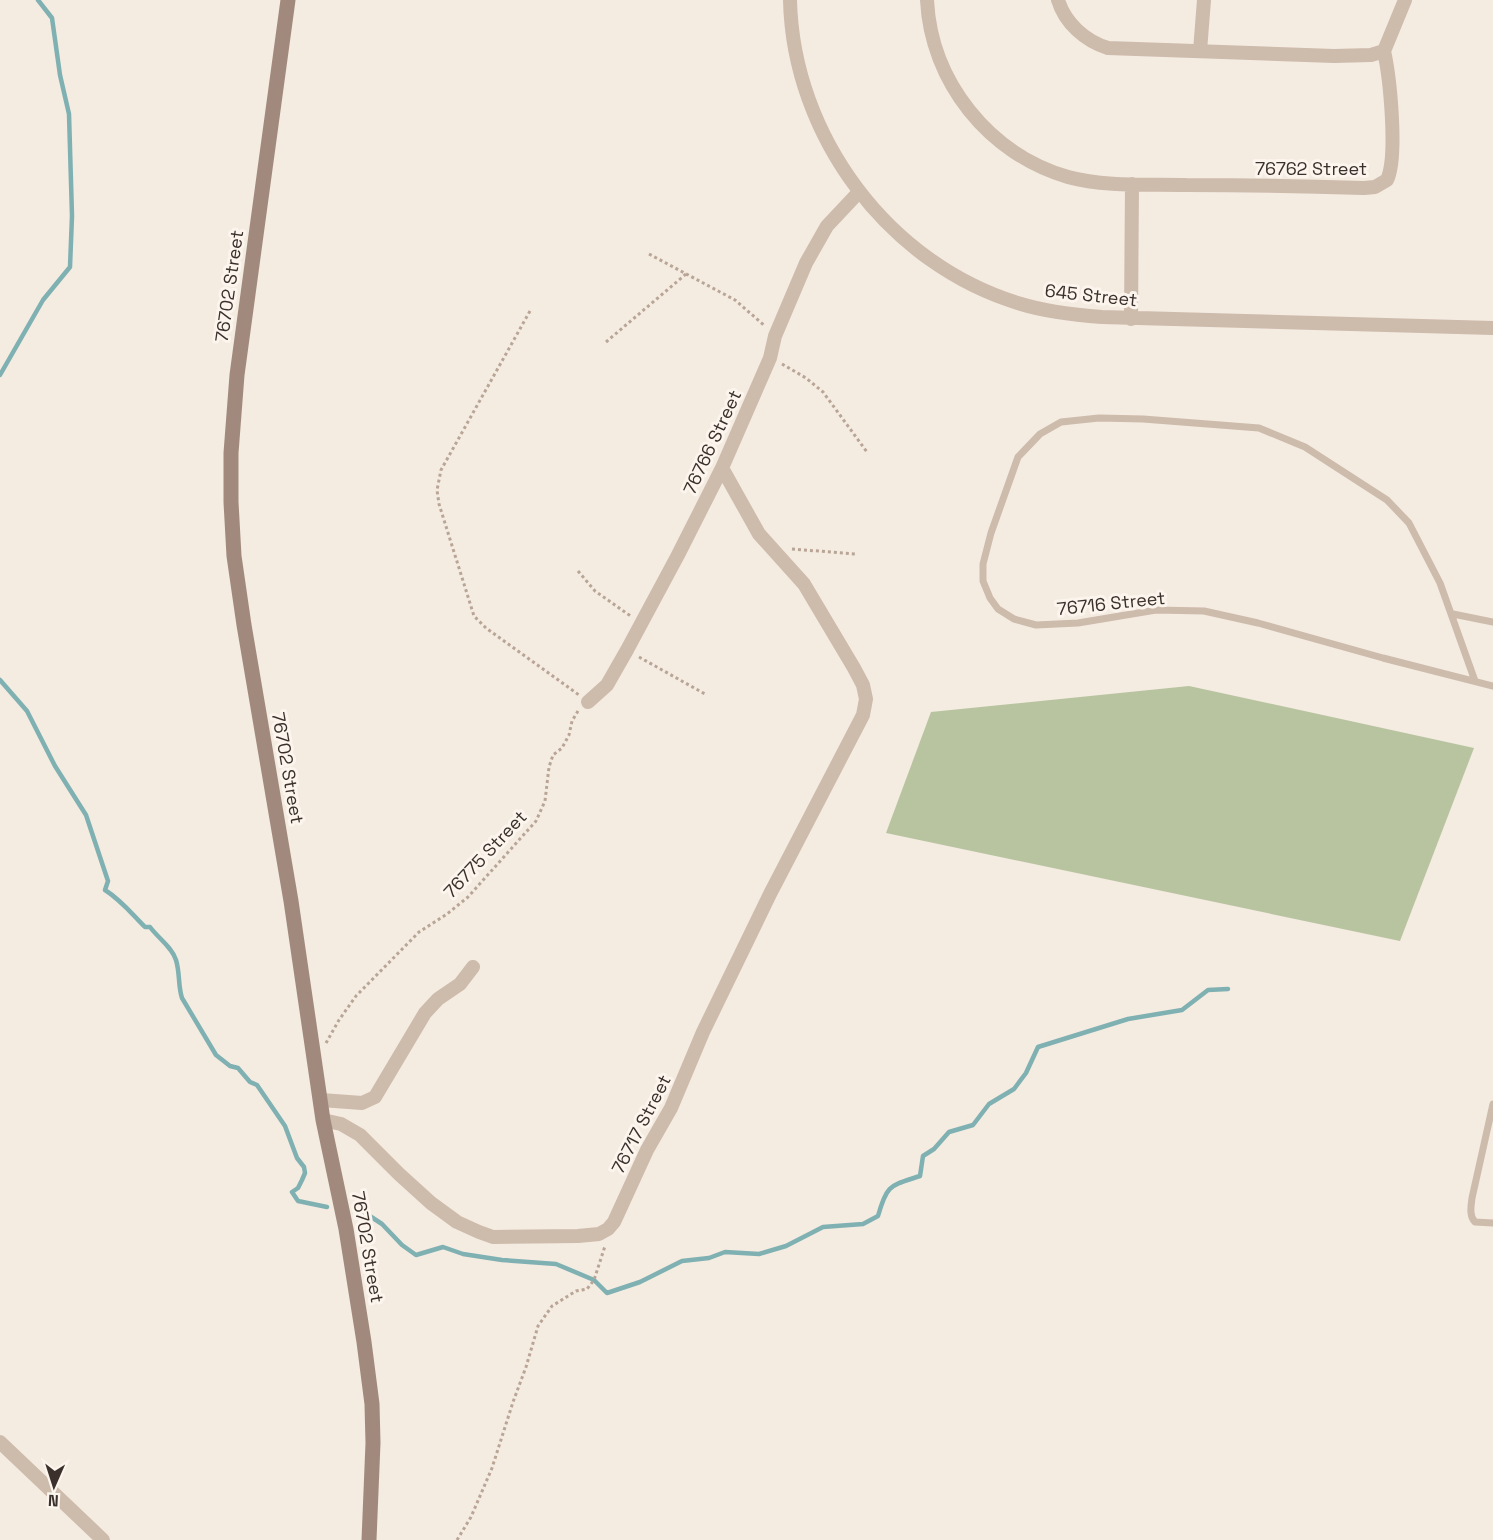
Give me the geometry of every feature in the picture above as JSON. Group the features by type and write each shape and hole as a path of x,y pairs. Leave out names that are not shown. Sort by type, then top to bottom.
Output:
{"street":[{"name":"76702 Street","path":"288,0 237,375 231,453 231,502 234,556 244,625 291,902 323,1120 346,1229 364,1342 372,1404 373,1443 369,1540"},
{"name":"645 Street","path":"790,0 795,59 807,96 823,135 859,192 910,244 936,264 972,285 1020,304 1058,313 1131,319 1493,328"},
{"name":"76762 Street","path":"927,0 938,59 956,93 974,118 1002,145 1042,167 1068,177 1132,184 1364,188 1382,185 1390,175 1391,149 1390,84 1384,51"},
{"path":"1058,0 1063,12 1074,26 1096,44 1120,50 1334,56 1371,55 1384,51 1405,0"},
{"path":"1200,51 1204,0"},
{"path":"1131,319 1132,184"},
{"name":"76766 Street","path":"588,702 607,685 678,555 722,468 770,358 775,336 806,263 827,226 859,192"},
{"path":"722,468 747,516 769,547"},
{"name":"76717 Street","path":"614,1222 632,1179 670,1108 703,1032 770,894 863,715 866,699 863,685 804,584 769,547"},
{"path":"321,1100 362,1103 375,1097 425,1013 438,999 460,984 473,967"},
{"path":"323,1120 341,1124 360,1135 431,1203 457,1222 479,1232 494,1237 578,1236 599,1234 614,1222"},
{"path":"0,1442 103,1540"}],"lane":[{"name":"76716 Street","path":"1475,681 1453,614 1409,523 1387,500 1305,447 1259,428 1099,418 1061,422 1040,434 1018,457 991,533 983,564 983,581 990,598 998,609 1014,619 1036,625 1078,623 1156,610 1204,611 1258,623 1493,686"},
{"path":"1453,614 1493,622"},
{"path":"1493,1104 1470,1211 1475,1222 1493,1223"}],"path":[{"path":"649,254 735,300 775,336"},
{"path":"606,342 686,274"},
{"path":"530,311 441,470 437,490 439,504 474,616 486,628 588,702"},
{"path":"770,358 807,378 823,392 867,452"},
{"path":"769,547 856,554"},
{"path":"578,570 595,591 640,624"},
{"path":"627,650 705,694"},
{"name":"76775 Street","path":"316,1066 339,1020 356,996 419,932 468,897 536,821 545,801 549,767 553,755 562,748 579,709 588,702"},
{"path":"458,1540 471,1517 492,1468 538,1326 552,1306 565,1297 586,1289 594,1280 614,1222"}],"green space":[{"path":"1189,686 1474,748 1400,941 886,833 931,712"}],"waterway":[{"path":"0,375 43,300 70,267 72,216 69,114 60,75 52,18 38,0"},
{"path":"0,680 27,711 55,766 86,815 108,881 105,890 145,927 150,927 171,951 177,965 182,998 216,1055 230,1066 238,1068 250,1082 257,1085 285,1126 305,1173 298,1188 292,1192 298,1201 327,1207"},
{"path":"356,1207 382,1224 402,1245 416,1255 443,1247 463,1254 502,1260 556,1264 594,1280 607,1293 640,1282 682,1261 709,1258 725,1252 759,1254 786,1246 823,1227 863,1224 878,1216 884,1198 891,1188 920,1176 923,1156 934,1149 949,1132 973,1125 989,1104 1014,1089 1026,1073 1038,1047 1128,1019 1182,1010 1208,990 1228,989"}]}
